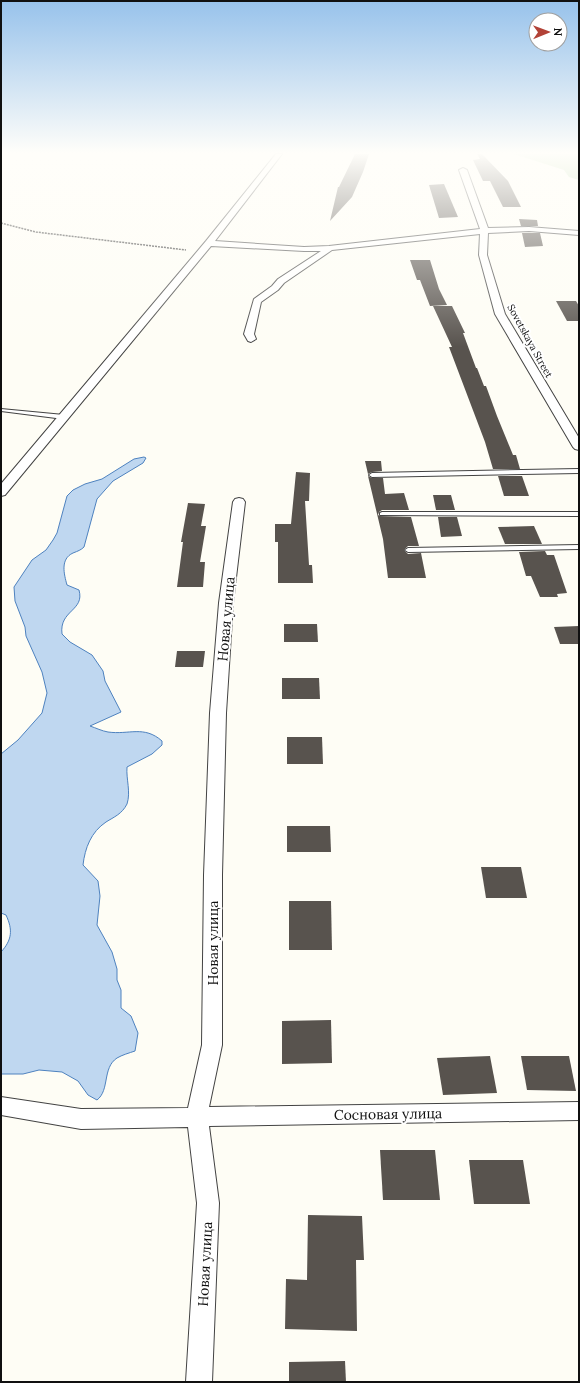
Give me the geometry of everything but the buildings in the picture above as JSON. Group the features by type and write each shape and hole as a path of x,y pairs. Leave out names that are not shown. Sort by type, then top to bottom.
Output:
{"street":[{"path":"1,492 228,219"},
{"name":"Sovetskaya Street","path":"480,219 485,232 483,255 500,314 579,447"},
{"path":"209,243 304,249 329,248 529,229 579,233"},
{"path":"251,339 249,334 257,301 275,288 281,281 329,248"},
{"name":"Новая улица","path":"199,1382 208,1203 197,1116 212,1045 213,875 218,714 226,603 239,502"},
{"name":"Сосновая улица","path":"1,1106 81,1119 579,1111"}],"lane":[{"path":"1,410 64,417"},
{"path":"372,475 579,471"},
{"path":"382,514 579,514"},
{"path":"408,550 579,547"}],"path":[{"path":"1,223 36,232 155,247 202,251"}],"water":[{"path":"146,458 143,463 113,481 97,499 84,547 66,559 64,567 67,585 79,590 80,597 75,607 64,620 62,634 70,642 92,655 103,671 105,681 121,712 90,726 116,733 149,733 162,741 162,745 152,754 127,767 129,795 127,804 120,813 96,831 87,847 84,859 83,865 98,881 100,896 97,925 112,952 117,969 117,980 121,990 121,1008 131,1016 138,1033 135,1051 119,1057 112,1062 109,1067 104,1091 97,1100 88,1095 78,1081 62,1072 39,1070 23,1074 1,1074 1,952 5,948 9,939 10,925 6,915 1,913 1,754 18,740 42,713 47,693 42,672 26,636 25,627 15,601 14,587 32,560 46,550 53,540 57,533 67,496 73,490 85,484 102,479 134,459"}]}
